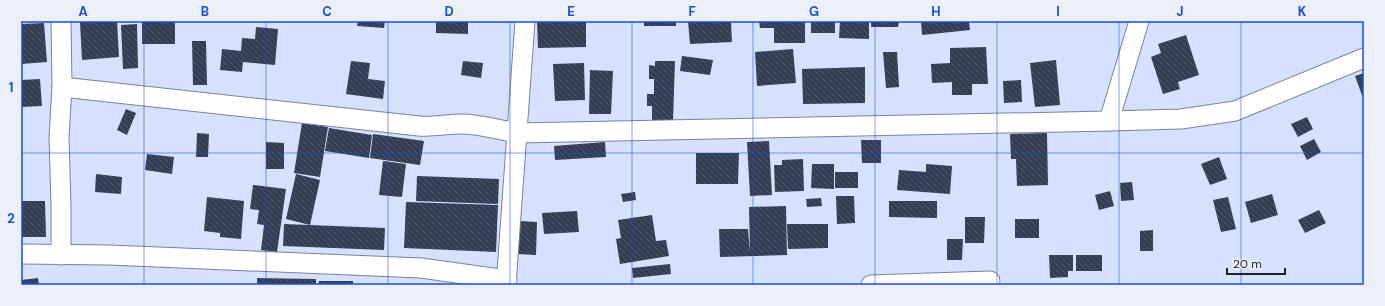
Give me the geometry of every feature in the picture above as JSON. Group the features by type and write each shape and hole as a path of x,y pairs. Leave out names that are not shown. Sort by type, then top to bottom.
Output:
{"street":[{"path":"61,21 62,87 59,138 61,255"},
{"path":"21,254 323,263 421,268 506,282 525,21"},
{"path":"1109,121 1133,23"},
{"path":"62,87 420,126 434,127 462,124 517,133 1109,121 1181,119 1235,111 1364,58"},
{"path":"871,285 990,281"}],"building":[{"path":"117,21 119,57 82,60 80,22"},
{"path":"142,21 175,21 175,44 142,44"},
{"path":"358,21 385,21 384,28 357,26"},
{"path":"436,21 468,21 468,34 436,33"},
{"path":"537,21 586,21 586,47 538,48"},
{"path":"644,21 676,21 676,26 644,26"},
{"path":"688,21 731,21 732,42 690,44"},
{"path":"759,21 805,21 805,43 774,43 774,28 760,28"},
{"path":"811,21 835,21 835,33 811,33"},
{"path":"840,21 869,21 869,39 839,38"},
{"path":"871,21 899,21 898,27 871,27"},
{"path":"921,21 969,21 970,30 922,35"},
{"path":"44,23 47,62 21,64 21,24"},
{"path":"137,24 138,68 123,69 121,25"},
{"path":"256,27 278,29 275,65 243,62 242,72 220,70 222,49 241,51 242,38 255,39"},
{"path":"1186,35 1199,75 1178,82 1180,89 1163,94 1151,57 1161,53 1158,44"},
{"path":"192,41 206,41 207,85 193,85"},
{"path":"986,47 988,84 972,84 972,95 952,95 952,82 932,83 931,64 950,63 950,48"},
{"path":"793,49 796,83 757,86 755,52"},
{"path":"883,52 897,52 899,87 886,88"},
{"path":"682,56 713,60 710,75 680,71"},
{"path":"1056,60 1060,105 1035,107 1030,63"},
{"path":"351,61 370,63 368,79 385,81 383,99 346,94"},
{"path":"463,61 483,63 481,78 461,75"},
{"path":"655,61 675,61 673,121 652,120 652,106 647,106 647,94 654,94 654,79 649,79 649,65 655,66"},
{"path":"584,63 585,100 555,101 553,64"},
{"path":"865,67 865,103 803,104 802,69"},
{"path":"590,70 613,71 611,114 589,114"},
{"path":"1364,73 1364,101 1355,76"},
{"path":"40,79 42,106 21,107 21,80"},
{"path":"1021,80 1022,102 1004,103 1003,81"},
{"path":"126,109 136,113 127,135 117,130"},
{"path":"1307,117 1313,129 1298,137 1291,124"},
{"path":"302,123 328,127 320,177 294,173"},
{"path":"329,128 372,135 369,158 325,151"},
{"path":"197,133 209,134 208,157 196,157"},
{"path":"1047,133 1048,185 1017,186 1016,159 1011,159 1010,134"},
{"path":"373,134 424,141 420,165 370,158"},
{"path":"1314,139 1321,152 1307,160 1300,146"},
{"path":"861,140 881,140 881,163 862,163"},
{"path":"769,141 772,195 750,196 747,142"},
{"path":"266,142 284,143 284,169 266,169"},
{"path":"605,142 606,157 555,160 554,146"},
{"path":"696,153 739,153 738,184 696,184"},
{"path":"147,154 174,157 172,174 145,170"},
{"path":"1219,157 1227,179 1210,185 1201,164"},
{"path":"803,159 804,191 775,192 774,165 782,165 782,160"},
{"path":"383,161 406,164 402,197 379,195"},
{"path":"812,164 834,164 834,189 811,188"},
{"path":"926,164 952,166 950,194 897,190 899,170 926,172"},
{"path":"835,172 858,172 858,188 835,188"},
{"path":"96,174 122,177 121,194 95,192"},
{"path":"296,174 320,180 310,225 286,219"},
{"path":"417,176 499,179 498,204 416,201"},
{"path":"1132,182 1134,200 1121,201 1120,183"},
{"path":"253,185 286,189 277,252 261,250 264,225 257,224 259,210 250,209"},
{"path":"1110,191 1114,206 1099,210 1095,195"},
{"path":"635,192 636,200 623,202 621,194"},
{"path":"1272,194 1278,215 1251,223 1245,202"},
{"path":"836,196 854,196 855,223 837,224"},
{"path":"207,197 244,201 241,239 220,237 220,233 204,231"},
{"path":"1228,197 1236,229 1221,232 1213,200"},
{"path":"821,198 822,206 807,207 806,199"},
{"path":"21,201 45,201 46,237 22,237"},
{"path":"889,201 937,201 937,218 889,217"},
{"path":"406,202 498,205 496,252 404,248"},
{"path":"786,206 787,255 720,257 719,229 748,229 750,252 749,207"},
{"path":"1319,210 1326,223 1305,233 1298,220"},
{"path":"577,211 579,232 544,234 542,213"},
{"path":"652,215 656,241 666,240 669,256 620,264 616,239 621,238 618,220"},
{"path":"965,217 985,217 984,243 965,243"},
{"path":"1015,219 1039,219 1039,238 1015,238"},
{"path":"520,221 537,222 536,255 518,254"},
{"path":"284,224 385,228 384,250 283,246"},
{"path":"787,224 828,224 828,248 788,249"},
{"path":"1153,230 1153,251 1140,251 1140,231"},
{"path":"947,239 963,239 962,260 947,260"},
{"path":"1049,255 1073,255 1073,271 1068,271 1068,277 1050,278"},
{"path":"1076,255 1102,255 1102,271 1076,271"},
{"path":"670,264 671,274 633,278 632,268"},
{"path":"38,278 39,285 21,285 21,280"},
{"path":"257,278 316,279 316,285 257,285"},
{"path":"319,281 353,281 353,285 318,285"}]}
